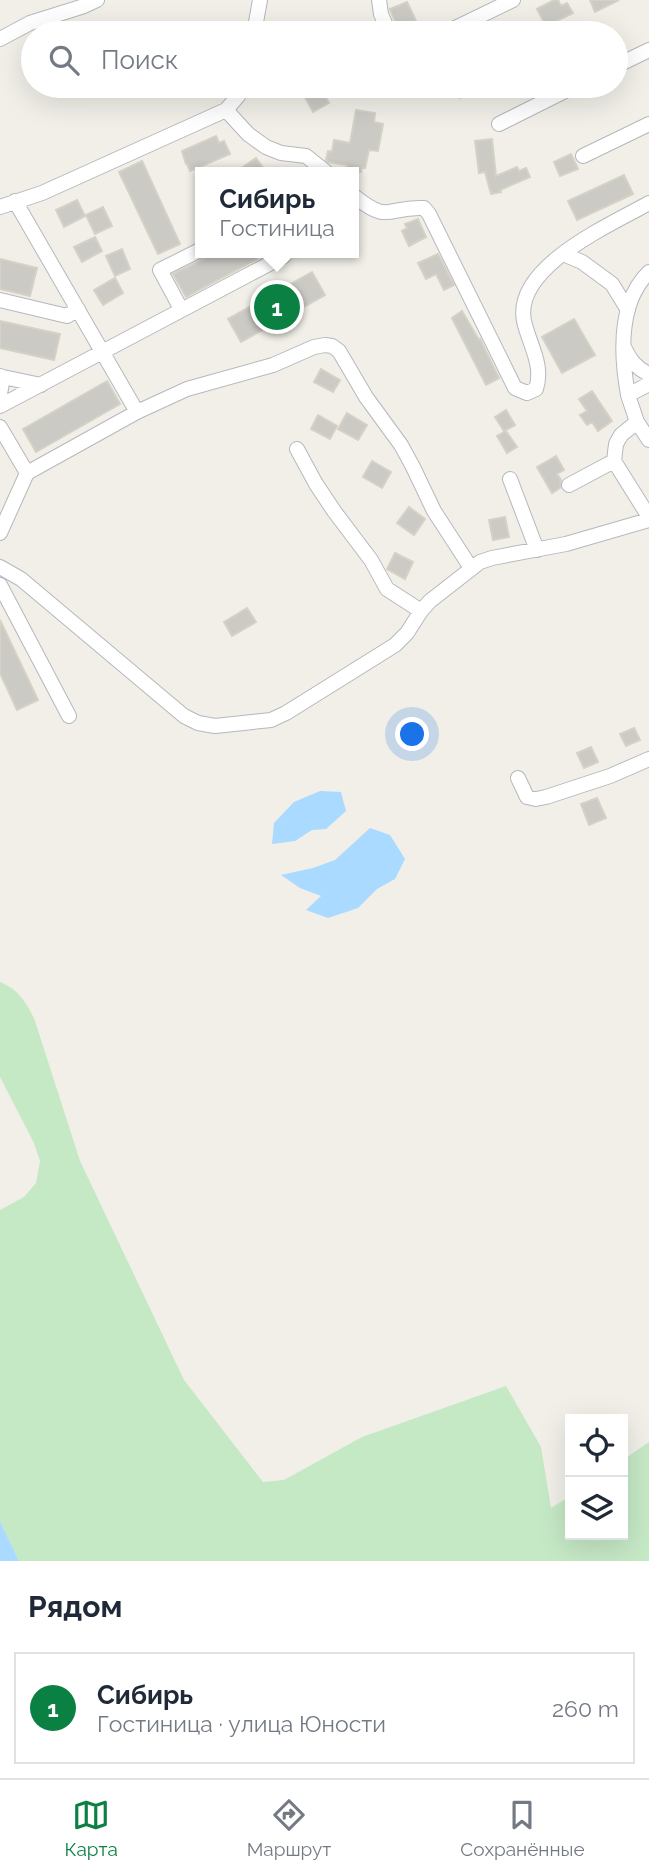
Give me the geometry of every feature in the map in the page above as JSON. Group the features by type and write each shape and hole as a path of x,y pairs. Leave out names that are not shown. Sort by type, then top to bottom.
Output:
{"street":[{"path":"36,21 97,0"},
{"path":"256,21 260,0"},
{"path":"379,0 384,21"},
{"path":"470,21 513,0"},
{"path":"0,39 21,28"},
{"path":"628,60 649,50"},
{"path":"0,207 41,193 226,110 236,98"},
{"path":"499,124 551,98"},
{"path":"226,110 248,134 266,147 281,153 306,156 320,167"},
{"path":"583,156 649,124"},
{"path":"359,200 380,212 424,208 515,388 527,393 536,389 539,379 538,366 523,320 531,284 541,271 563,254 649,203"},
{"path":"15,201 137,412"},
{"path":"181,309 160,270 195,252"},
{"path":"563,254 582,262 612,284 628,310"},
{"path":"0,407 181,309 267,258"},
{"path":"649,272 636,288 628,310 624,346 628,396 637,422 649,440"},
{"path":"0,300 67,316 79,309"},
{"path":"0,533 27,474 137,412 197,386 272,365 314,346 332,346 339,351 366,397 401,446 434,511 471,568"},
{"path":"624,346 635,366 649,374"},
{"path":"0,394 2,377 41,385"},
{"path":"628,396 649,384"},
{"path":"0,567 21,579 184,716 198,723 215,726 271,720 395,645 430,601 471,568 492,558 566,544 649,518 614,461 615,444 621,435 637,422"},
{"path":"0,427 27,474"},
{"path":"297,449 316,484 371,560 387,589 421,611"},
{"path":"569,485 614,461"},
{"path":"510,478 537,550"},
{"path":"0,585 69,716"},
{"path":"518,778 527,797 536,799 610,776 649,759"}],"green space":[{"path":"0,982 21,997 34,1018 80,1161 184,1380 263,1482 284,1480 362,1437 506,1386 541,1447 551,1508 565,1499 565,1540 628,1540 628,1457 649,1442 649,1561 19,1561 0,1521 0,1210 24,1197 36,1183 40,1161 34,1143 0,1077"}],"water":[{"path":"320,791 341,792 346,811 326,829 312,830 295,841 272,844 274,823 294,802"},
{"path":"370,828 390,835 405,859 395,879 377,889 358,908 328,918 306,910 321,896 300,888 281,875 335,860"},
{"path":"0,1521 19,1561 0,1561"}],"building":[{"path":"558,0 561,6 567,3 573,13 556,21 543,21 537,9"},
{"path":"590,0 619,0 595,12"},
{"path":"407,2 416,21 395,21 390,9"},
{"path":"305,98 326,98 329,103 313,112"},
{"path":"356,110 375,113 374,122 383,124 378,151 369,150 365,168 362,168 361,172 359,167 346,167 326,160 328,151 332,152 334,140 350,143"},
{"path":"216,136 219,143 224,141 230,154 190,171 182,151"},
{"path":"492,139 496,176 517,167 519,171 526,168 530,177 500,190 501,192 491,194 485,172 479,173 475,141"},
{"path":"571,154 578,169 560,176 554,162"},
{"path":"256,158 262,167 243,167"},
{"path":"142,161 180,244 158,254 119,172"},
{"path":"624,175 633,194 577,220 568,201"},
{"path":"77,200 85,216 64,227 56,210"},
{"path":"103,207 112,226 95,234 86,215"},
{"path":"418,219 426,237 409,246 402,231 407,228 405,224"},
{"path":"95,237 102,251 82,262 74,247"},
{"path":"122,249 130,269 115,276 106,256"},
{"path":"438,254 454,285 444,290 436,274 426,279 418,263"},
{"path":"206,258 257,259 186,297 173,274"},
{"path":"0,259 37,268 30,296 0,289"},
{"path":"312,272 325,295 241,342 228,319"},
{"path":"115,278 123,293 103,305 94,290"},
{"path":"462,311 480,339 499,378 486,385 452,318"},
{"path":"574,319 595,355 562,373 542,337"},
{"path":"0,321 60,334 54,360 0,348"},
{"path":"321,369 340,380 333,392 314,382"},
{"path":"107,381 120,404 36,452 23,429"},
{"path":"592,391 612,421 598,431 592,422 587,425 580,415 587,411 579,399"},
{"path":"506,410 515,425 504,431 495,417"},
{"path":"347,413 367,425 358,440 338,429"},
{"path":"318,415 337,426 330,439 311,429"},
{"path":"506,431 517,447 507,453 497,436"},
{"path":"556,456 564,470 557,474 561,480 560,488 552,493 537,467"},
{"path":"372,461 391,472 382,488 363,477"},
{"path":"409,507 425,519 414,535 397,523"},
{"path":"505,517 509,537 493,540 489,520"},
{"path":"395,553 413,562 405,579 387,569"},
{"path":"247,608 256,622 232,636 224,622"},
{"path":"0,620 38,700 17,710 0,673"},
{"path":"634,728 640,740 626,746 620,734"},
{"path":"591,747 598,762 584,768 577,753"},
{"path":"597,798 606,818 589,825 581,804"}],"place":[{"name":"Сибирь","path":"277,307"}]}
